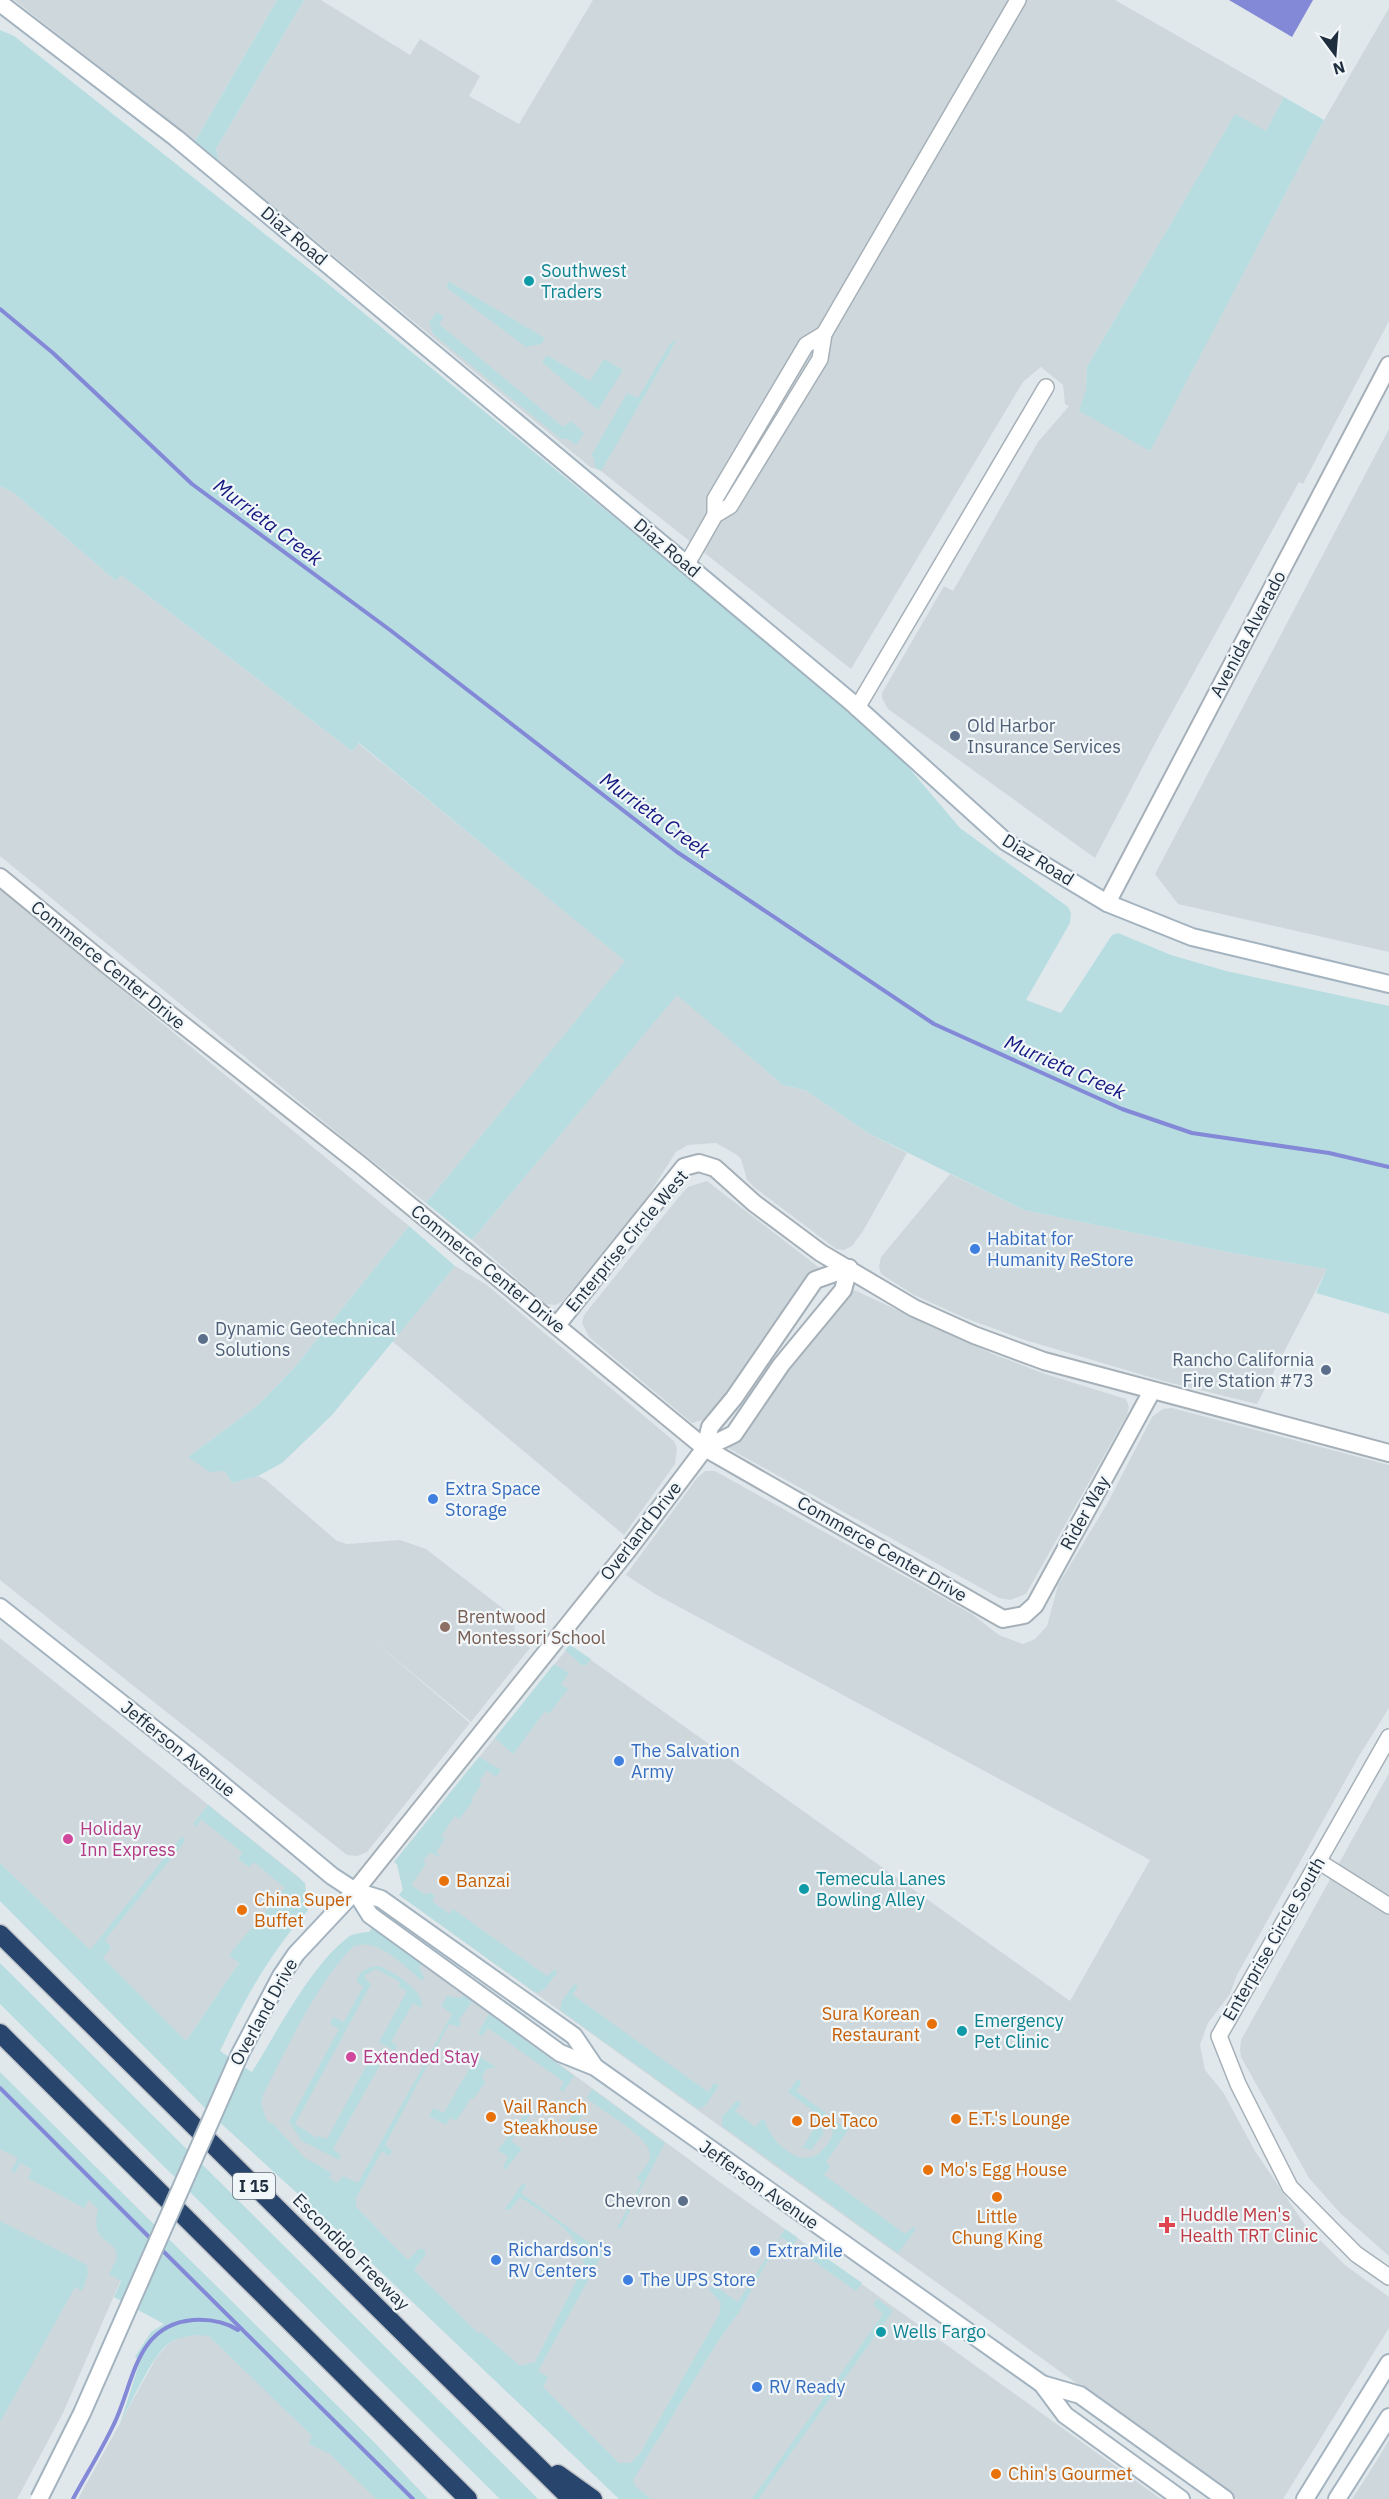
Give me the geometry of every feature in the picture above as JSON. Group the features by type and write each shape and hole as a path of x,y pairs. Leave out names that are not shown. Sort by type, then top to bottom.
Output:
{"highway":[{"name":"Escondido Freeway","path":"0,1934 571,2499"},
{"path":"0,2033 464,2496"},
{"path":"508,2437 593,2499"}],"main road":[{"name":"Diaz Road","path":"0,3 185,146 687,564 857,708 1006,842 1107,903 1192,937 1389,984"},
{"name":"Avenida Alvarado","path":"1107,903 1389,365"},
{"name":"Commerce Center Drive","path":"0,877 557,1325 705,1449 1003,1619"},
{"name":"Enterprise Circle West","path":"557,1325 684,1167 699,1163 715,1168 754,1203 821,1253 914,1308 974,1335 1044,1361 1389,1453"},
{"name":"Overland Drive","path":"39,2499 82,2413 240,2054 280,1976 296,1954 355,1891 628,1550 705,1449 710,1427 734,1398 815,1280 849,1268"},
{"name":"Overland Drive","path":"705,1449 734,1434 781,1365 843,1290 849,1268"},
{"name":"Rider Way","path":"1003,1619 1024,1614 1035,1605 1152,1391"},
{"name":"Jefferson Avenue","path":"0,1607 187,1755 332,1876 355,1891 381,1899 574,2037 595,2067 1042,2384 1065,2415 1181,2499"},
{"path":"1305,2499 1389,2363"},
{"name":"Jefferson Avenue","path":"1042,2384 1080,2395 1225,2499"},
{"path":"1337,2499 1389,2417"},
{"path":"1092,2435 1098,2428 1106,2428 1139,2451 1166,2457"}],"street":[{"path":"687,564 715,515 730,506 820,359 824,334 1018,0"},
{"path":"857,708 1046,387"},
{"name":"Enterprise Circle South","path":"1389,1737 1219,2036 1238,2084 1290,2187 1356,2254 1389,2277"},
{"path":"1318,1861 1389,1906"}],"shaded area":[{"path":"14,0 277,0 195,141"},
{"path":"277,0 304,0 216,149 219,161 195,141"},
{"path":"304,0 321,0 410,55 420,39 480,76 469,96 519,124 593,0 1115,0 1284,97 1266,132 1235,115 1087,367 1086,390 1149,451 1324,120 1389,8 1389,321 1303,484 1299,482 1160,734 1095,858 888,709 882,698 882,693 944,586 953,591 1038,442 1069,406 1065,404 1063,385 1041,367 1023,382 851,669 601,471 590,467 219,161 216,149"},
{"path":"0,30 14,36 327,283 859,717 892,748 960,828 1068,907 1071,913 1070,923 1026,1000 1061,1013 1112,935 1118,933 1171,955 1226,971 1389,1006 1389,1314 1316,1293 1327,1269 1227,1252 1024,1210 868,1133 805,1090 783,1085 677,995 472,1240 426,1203 625,961 359,743 352,751 121,575 116,581 14,493 0,486"},
{"path":"1284,97 1324,120 1150,451 1079,411 1086,390 1087,367 1235,114 1266,131"},
{"path":"448,281 545,338 541,344 526,347 447,288"},
{"path":"437,312 444,317 439,324 563,427 571,421 584,433 576,445 568,439 561,439 433,334 429,322"},
{"path":"677,339 601,471 595,467 594,458 591,456 627,393 638,398 670,344"},
{"path":"547,355 590,381 604,359 623,370 598,410 542,362"},
{"path":"1389,429 1389,952 1178,904 1155,874"},
{"path":"0,486 14,493 116,581 121,575 352,751 358,743 626,961 426,1203 347,1141 0,856"},
{"path":"0,890 409,1226 294,1368 258,1405 188,1457 225,1471 232,1483 258,1476 266,1480 337,1541 347,1544 400,1540 426,1549 515,1618 514,1637 530,1648 471,1722 368,1636 470,1723 367,1852 357,1856 347,1855 0,1580"},
{"path":"677,994 783,1085 805,1090 868,1133 907,1153 863,1231 852,1246 844,1250 836,1249 755,1188 747,1180 741,1159 737,1155 716,1143 688,1145 676,1152 648,1196 562,1302 555,1305 546,1304 472,1240"},
{"path":"950,1174 1024,1210 1227,1252 1327,1269 1257,1404 1163,1381 1025,1340 965,1318 914,1295 881,1274 879,1266 881,1257"},
{"path":"707,1181 825,1272 706,1419 692,1423 589,1337 582,1323 584,1315 678,1198 688,1187"},
{"path":"409,1226 455,1266 332,1415 282,1463 258,1476 232,1483 225,1471 210,1472 188,1457 258,1405 294,1368"},
{"path":"455,1266 487,1285 674,1441 677,1448 675,1464 624,1535 392,1341"},
{"path":"854,1290 993,1354 1045,1374 1126,1399 1129,1407 1127,1415 1026,1594 1010,1600 999,1598 728,1448 726,1440"},
{"path":"1172,1408 1389,1465 1389,1708 1359,1756 1237,1975 1230,1994 1208,2023 1200,2045 1205,2070 1223,2092 1255,2151 1305,2225 1345,2265 1389,2297 1389,2328 1283,2499 1237,2499 399,1895 403,1890 397,1864 394,1862 570,1645 1070,2001 1150,1860 655,1594 626,1575 697,1478 705,1471 715,1471 972,1614 999,1635 1023,1644 1035,1639 1047,1626 1058,1585 1107,1504 1152,1417 1163,1409"},
{"path":"0,1638 301,1879 255,1939 184,2045 0,1863"},
{"path":"570,1645 591,1659 586,1665 581,1665 565,1650"},
{"path":"554,1664 569,1673 561,1684 568,1689 549,1714 545,1711 513,1754 495,1738"},
{"path":"479,1757 501,1770 496,1777 487,1770 479,1781 482,1784 471,1799 473,1801 459,1819 455,1816 441,1836 445,1839 436,1852 438,1857 430,1852 423,1861 426,1864 411,1885 426,1895 429,1892 435,1896 432,1901 449,1914 453,1909 547,1976 555,1969 557,1973 545,1989 536,1993 399,1895 403,1890 397,1864 394,1862"},
{"path":"1389,1773 1389,2256 1340,2213 1309,2178 1241,2057 1240,2049 1241,2040"},
{"path":"208,1805 305,1883 308,1910 270,1960 229,2032 220,2051 232,2059 209,2112 0,1901 0,1863 90,1950 182,1836 185,1841 105,1940 111,1947 103,1958 186,2041 239,1963 229,1955 285,1888 254,1862 249,1867 238,1859 243,1853 201,1819 196,1827 193,1824"},
{"path":"373,1927 728,2188 1161,2499 645,2499 252,2110 321,1978 360,1933 369,1932"},
{"path":"373,1927 421,1964 419,1967 425,1979 421,1980 382,1950 373,1946 354,1946 315,1996 263,2095 261,2104 267,2121 273,2124 305,2158 332,2173 329,2178 337,2183 343,2176 358,2183 452,2014 441,2006 447,1996 461,1998 463,1995 472,2002 459,2020 461,2024 459,2027 449,2024 385,2145 392,2151 389,2156 382,2151 356,2198 356,2207 408,2260 419,2249 424,2249 426,2254 414,2270 478,2333 481,2332 520,2366 535,2362 584,2266 577,2244 570,2234 551,2218 520,2197 510,2210 505,2209 523,2183 526,2185 521,2193 603,2253 538,2371 548,2377 543,2387 619,2463 631,2463 641,2452 719,2315 721,2303 709,2289 713,2285 738,2302 785,2229 798,2238 793,2245 781,2237 739,2312 718,2341 633,2480 635,2486 651,2499 619,2499 335,2228 214,2117 238,2063 252,2072 295,2001 333,1950 349,1936 369,1932"},
{"path":"0,1963 538,2499 500,2499 0,2004"},
{"path":"378,1966 399,1977 413,1988 422,2001 422,2008 413,2003 391,2042 397,2045 395,2051 379,2042 407,1991 398,1986 400,1982 376,1969 365,1975 366,1980 371,1984 295,2124 317,2138 319,2136 327,2139 372,2055 382,2061 333,2149 341,2155 339,2160 302,2141 289,2122 339,2029 330,2024 333,2017 344,2022 363,1987 357,1982 357,1978 367,1969"},
{"path":"574,1984 578,1986 573,1995 708,2092 714,2083 719,2085 706,2105 698,2109 560,2010 562,2001"},
{"path":"489,2014 574,2076 563,2092 560,2089 564,2082 488,2028 482,2036 478,2033"},
{"path":"477,2055 496,2067 487,2069 482,2076 485,2083 473,2099 471,2098 456,2121 450,2117 446,2125 429,2116 433,2108 444,2113"},
{"path":"0,2072 373,2441 428,2499 376,2499 330,2454 309,2444 312,2436 209,2336 182,2337 168,2344 155,2359 120,2424 140,2361 135,2357 151,2332 164,2324 114,2297 121,2281 109,2274 117,2258 116,2250 100,2235 96,2221 98,2209 89,2200 84,2208 28,2178 32,2169 20,2163 15,2173 11,2171 18,2158 0,2149"},
{"path":"800,2080 801,2084 796,2091 845,2128 852,2119 854,2121 826,2162 830,2167 824,2175 905,2234 913,2227 916,2229 898,2253 722,2126 722,2117 737,2100 741,2104 735,2111 755,2127 761,2120 765,2120 774,2138 789,2152 798,2157 807,2158 816,2155 828,2143 833,2132 828,2122 788,2092 796,2081"},
{"path":"592,2089 665,2143 620,2229 617,2228 642,2183 637,2178 649,2161 649,2150 636,2134 587,2098"},
{"path":"0,2099 136,2245 63,2413 17,2499 0,2499"},
{"path":"581,2104 588,2107 569,2132 566,2130 561,2138 558,2135"},
{"path":"530,2107 534,2110 511,2141 522,2149 505,2170 503,2167 508,2157 498,2150"},
{"path":"818,2122 824,2133 811,2150 799,2147 803,2147"},
{"path":"0,2221 87,2265 88,2274 82,2291 75,2287 0,2422"},
{"path":"815,2250 862,2283 856,2291 809,2258"},
{"path":"878,2299 893,2311 758,2499 752,2499 883,2314 873,2304"},
{"path":"209,2333 393,2499 78,2499 156,2358 168,2344 180,2337"},
{"path":"1389,2440 1389,2499 1352,2499 1374,2465"}],"water":[{"path":"1229,0 1313,0 1292,37"}],"waterway":[{"name":"Murrieta Creek","path":"0,309 53,353 192,484 390,630 677,852 934,1024 1122,1109 1192,1133 1329,1153 1389,1167"},
{"path":"0,2088 153,2241"},
{"path":"160,2248 413,2499"},
{"path":"73,2499 113,2426 139,2359 147,2345 173,2324 193,2320 217,2321 238,2330"}],"place":[{"name":"Southwest Traders","path":"529,281"},
{"name":"Old Harbor Insurance Services","path":"955,736"},
{"name":"Habitat for Humanity ReStore","path":"975,1249"},
{"name":"Dynamic Geotechnical Solutions","path":"203,1339"},
{"name":"Rancho California Fire Station #73","path":"1326,1370"},
{"name":"Extra Space Storage","path":"433,1499"},
{"name":"Brentwood Montessori School","path":"445,1627"},
{"name":"The Salvation Army","path":"619,1761"},
{"name":"Holiday Inn Express","path":"68,1839"},
{"name":"Banzai","path":"444,1881"},
{"name":"Temecula Lanes Bowling Alley","path":"804,1889"},
{"name":"China Super Buffet","path":"242,1910"},
{"name":"Sura Korean Restaurant","path":"932,2024"},
{"name":"Emergency Pet Clinic","path":"962,2031"},
{"name":"Extended Stay","path":"351,2057"},
{"name":"Vail Ranch Steakhouse","path":"491,2117"},
{"name":"E.T.'s Lounge","path":"956,2119"},
{"name":"Del Taco","path":"797,2121"},
{"name":"Mo's Egg House","path":"928,2170"},
{"name":"Little Chung King","path":"997,2197"},
{"name":"Chevron","path":"683,2201"},
{"name":"Huddle Men's Health TRT Clinic","path":"1167,2225"},
{"name":"ExtraMile","path":"755,2251"},
{"name":"Richardson's RV Centers","path":"496,2260"},
{"name":"The UPS Store","path":"628,2280"},
{"name":"Wells Fargo","path":"881,2332"},
{"name":"RV Ready","path":"757,2387"},
{"name":"Chin's Gourmet","path":"996,2474"}]}
